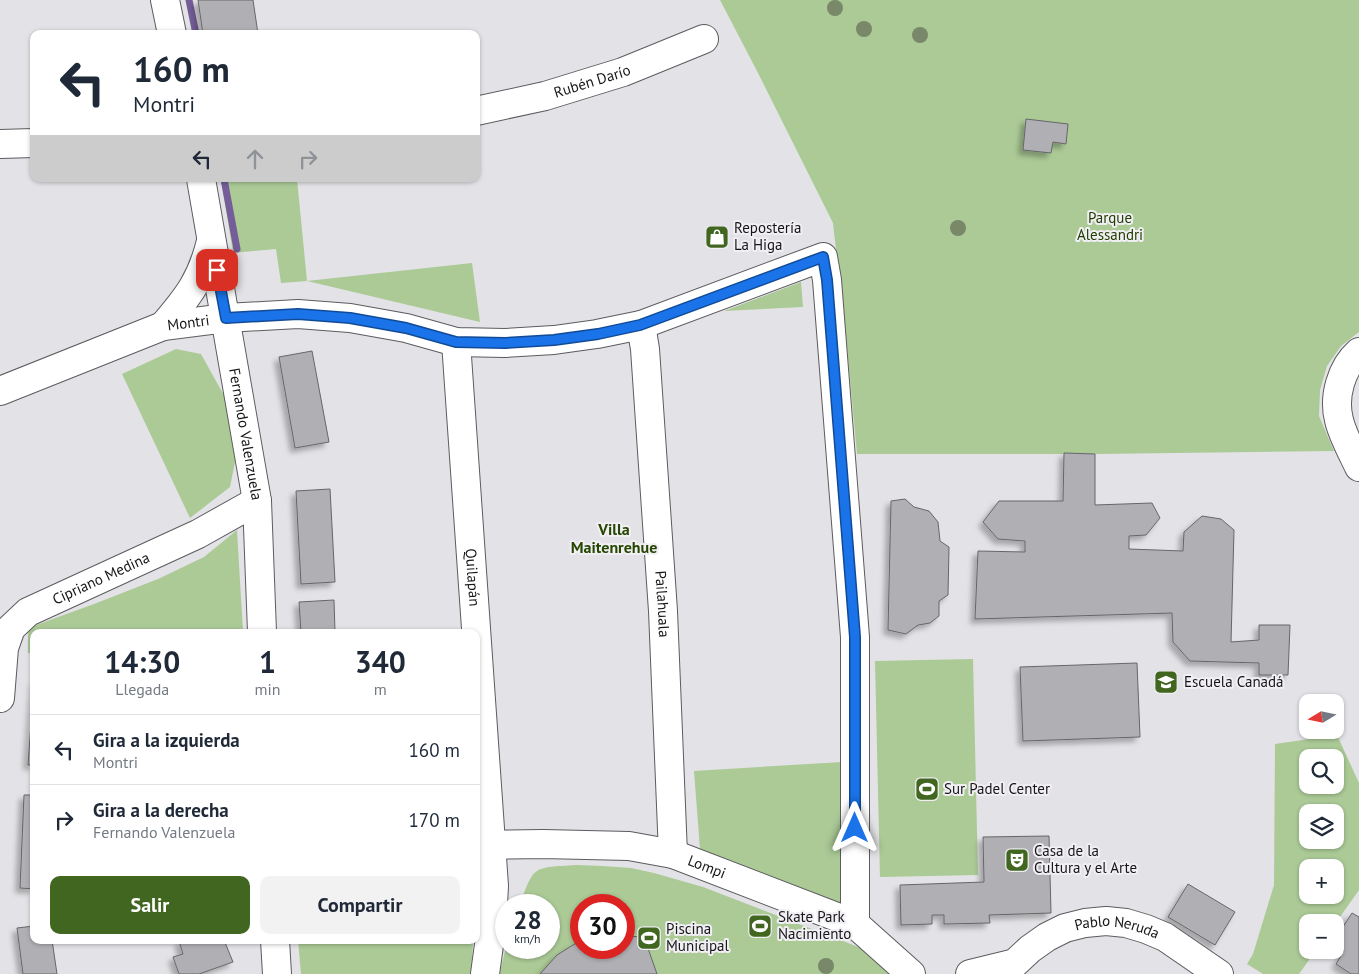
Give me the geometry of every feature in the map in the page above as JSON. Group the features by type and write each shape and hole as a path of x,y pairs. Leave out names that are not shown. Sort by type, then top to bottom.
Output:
{"street":[{"path":"165,0 171,30"},
{"name":"Rubén Darío","path":"480,110 545,96 614,74 704,39"},
{"path":"0,144 30,143"},
{"name":"Fernando Valenzuela","path":"202,182 257,501 262,629"},
{"name":"Fernando Valenzuela","path":"163,326 183,303 197,282 206,260 211,238"},
{"name":"Montri","path":"0,391 163,326 226,318 298,314 350,318 406,328 456,342 505,343 554,340 598,334 640,325 823,257 828,289 855,637 855,924"},
{"name":"Pailahuala","path":"640,325 645,349 662,611 673,854"},
{"name":"Quilapán","path":"456,342 472,629"},
{"path":"1359,352 1340,381 1337,407 1339,420 1359,467"},
{"name":"Cipriano Medina","path":"0,698 4,648 11,628 28,612 198,534 257,501"},
{"name":"Quilapán","path":"480,772 484,844 494,886 492,923 485,974"},
{"name":"Lompi","path":"484,844 629,846 673,854 855,924 911,974"},
{"name":"Pablo Neruda","path":"970,974 1014,968 1030,949 1047,937 1065,928 1085,923 1106,921 1126,923 1165,937 1219,974"},
{"path":"275,944 277,974"}],"green space":[{"name":"Parque Alessandri","path":"720,0 1359,0 1359,332 1341,346 1327,366 1320,390 1319,416 1334,451 857,454 833,223"},
{"path":"221,182 297,182 307,281 281,283 276,249 233,253"},
{"path":"472,263 480,322 307,281"},
{"path":"801,282 803,307 724,311"},
{"path":"176,349 201,354 226,399 237,452 230,487 190,518 122,374"},
{"path":"237,530 243,629 30,629 30,653 28,653 28,628 158,579 204,557"},
{"name":"Sur Padel Center","path":"973,659 978,875 880,877 875,661"},
{"path":"1309,739 1339,739 1343,749 1299,749 1299,794 1344,794 1344,750 1359,783 1359,890 1342,914 1299,914 1299,959 1310,959 1299,974 1263,974 1247,964 1253,954 1274,885 1275,744"},
{"path":"842,762 845,906 700,849 694,771"},
{"path":"576,865 631,868 703,887 874,953 892,974 499,974 503,959 560,959 560,894 524,894 533,875 544,868"},
{"path":"298,944 473,944 471,974 301,974"}],"building":[{"path":"198,0 253,0 257,30 202,30"},
{"path":"1026,119 1068,124 1066,144 1053,142 1051,153 1023,150"},
{"path":"312,351 329,442 295,448 279,357"},
{"path":"1064,453 1095,454 1095,505 1152,503 1160,518 1146,535 1129,536 1129,549 1183,551 1184,532 1202,516 1221,519 1234,530 1231,642 1259,640 1259,625 1290,625 1288,675 1259,675 1259,663 1190,661 1173,642 1172,613 975,619 978,551 1025,552 1025,541 998,539 983,522 999,501 1063,501"},
{"path":"330,489 335,582 301,584 296,491"},
{"path":"905,499 914,507 929,511 938,522 940,541 949,547 948,595 939,601 939,616 930,623 918,625 906,634 888,630 891,501"},
{"path":"334,600 335,629 301,629 299,602"},
{"path":"1137,663 1140,737 1023,741 1020,667"},
{"path":"30,737 30,765 28,765"},
{"path":"24,795 30,795 30,889 20,888"},
{"name":"Casa de la Cultura y el Arte","path":"1049,836 1051,913 989,915 990,923 944,924 944,915 932,915 932,924 901,925 900,885 984,882 983,837"},
{"path":"1188,884 1235,912 1215,945 1168,917"},
{"path":"1352,913 1359,917 1359,974 1351,974 1336,964 1339,959 1344,959 1344,925"},
{"path":"30,926 30,944 53,944 57,974 23,974 17,928"},
{"path":"635,937 644,937 657,974 540,974 553,959 560,959 560,953 570,947 570,959 635,959"},
{"path":"180,944 226,944 233,962 199,974 179,974 173,957 183,954"}],"waterway":[{"path":"189,0 195,30"},
{"path":"225,182 237,249"}],"place":[{"name":"Repostería La Higa","path":"717,237"},
{"name":"Escuela Canadá","path":"1166,682"},
{"name":"Sur Padel Center","path":"927,789"},
{"name":"Casa de la Cultura y el Arte","path":"1017,860"},
{"name":"Skate Park Nacimiento","path":"760,926"},
{"name":"Piscina Municipal","path":"649,938"}],"district":[{"name":"Villa Maitenrehue","path":"614,538"}],"route":[{"path":"217,270 226,318 298,314 350,318 406,328 456,342 505,343 554,340 598,334 640,325 823,257 827,280 855,637 855,828"}]}
